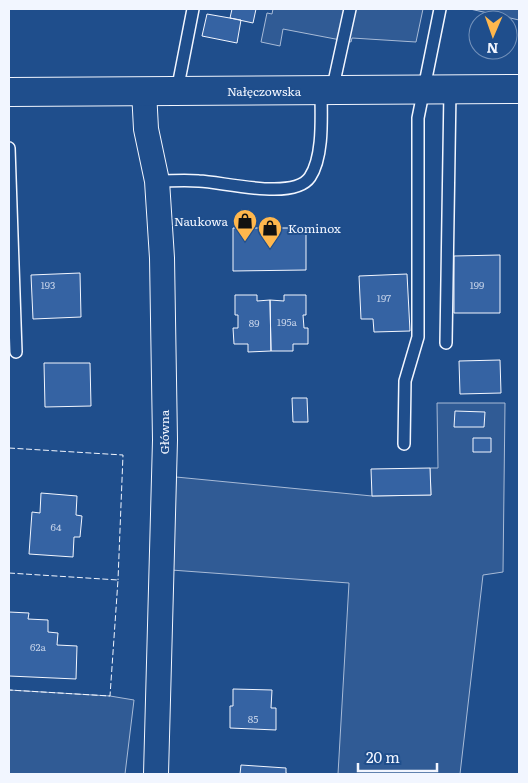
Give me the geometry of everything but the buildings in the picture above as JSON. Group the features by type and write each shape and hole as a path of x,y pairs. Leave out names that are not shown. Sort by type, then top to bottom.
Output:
{"main road":[{"name":"Nałęczowska","path":"9,92 519,89"}],"street":[{"name":"Główna","path":"144,92 146,129 157,181 162,258 165,440 156,774"}],"lane":[{"path":"178,91 193,9"},
{"path":"157,181 201,180 247,188 275,189 295,186 309,178 318,159 327,91 350,9"},
{"path":"404,444 404,380 418,338 418,118 440,9"},
{"path":"446,343 450,90"},
{"path":"9,148 16,352"}],"shaded area":[{"path":"273,9 423,9 416,42 352,38 351,42 283,29 280,46 261,42 267,13 272,14"},
{"path":"470,9 519,9 519,20 518,10"},
{"path":"437,403 505,403 503,572 483,575 460,774 338,774 349,583 171,570 176,477 372,496 431,495 430,468 438,468"},
{"path":"9,690 110,696 134,700 125,774 9,774"}],"fence":[{"path":"9,448 123,455 118,580"},
{"path":"9,573 118,580 110,696 9,690"}],"place":[{"name":"Naukowa","path":"245,242"},
{"name":"Kominox","path":"270,249"}]}
